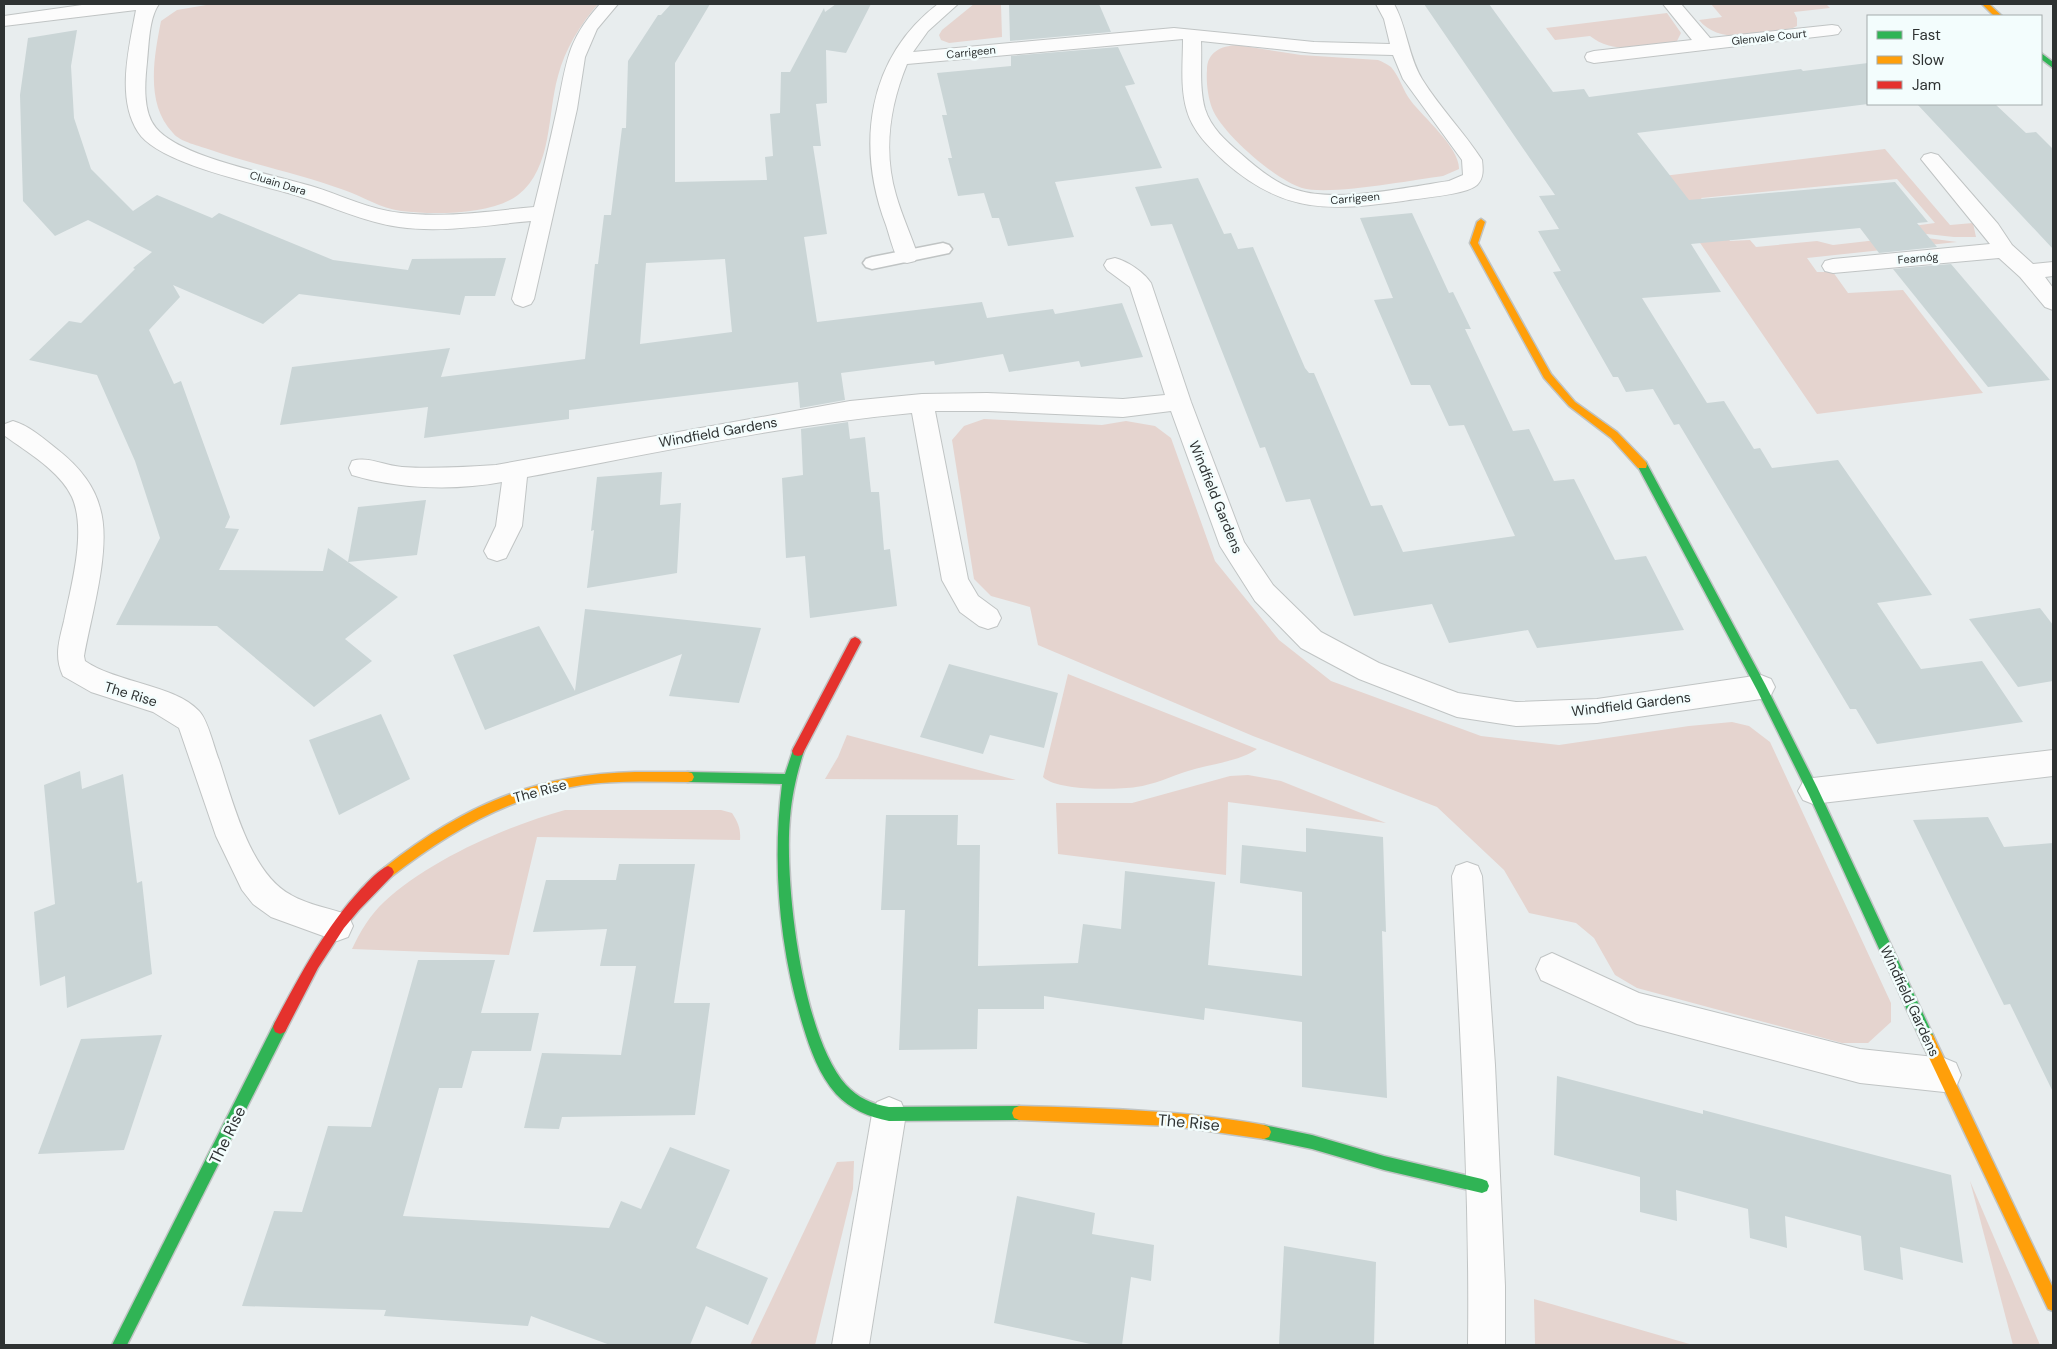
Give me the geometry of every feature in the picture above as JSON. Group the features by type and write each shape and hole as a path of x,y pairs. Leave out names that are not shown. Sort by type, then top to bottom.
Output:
{"street":[{"name":"Cluain Dara","path":"4,21 98,8 148,4 138,50 138,107 145,130 170,148 198,159 299,189 347,207 400,220 442,221 543,212"},
{"path":"523,299 567,109 576,58 589,27 609,4"},
{"path":"907,256 881,172 881,128 884,106 888,87 900,59 918,32 949,4"},
{"name":"Carrigeen","path":"1192,34 1194,100 1204,127 1229,154 1263,181 1290,196 1316,201 1452,187 1469,181 1473,175 1472,160 1412,79 1400,49 1393,19 1385,4"},
{"path":"1672,4 1706,44"},
{"path":"1985,4 1997,15"},
{"name":"Glenvale Court","path":"1594,57 1832,30"},
{"name":"Carrigeen","path":"900,59 1155,34 1192,34 1313,49 1373,51 1400,49"},
{"path":"2042,56 2053,66"},
{"path":"1931,159 1991,229 2004,250 2028,272 2053,302"},
{"name":"Windfield Gardens","path":"1481,222 1474,243 1546,376 1572,404 1614,435 1639,460 1761,687 1813,791 1944,1075 2053,1304"},
{"name":"Fearnóg","path":"1833,266 2004,250"},
{"name":"Windfield Gardens","path":"1115,264 1140,283 1179,402 1233,546 1264,592 1310,640 1369,671 1457,705 1516,714 1597,711 1761,687"},
{"path":"2028,272 2053,269"},
{"name":"Windfield Gardens","path":"361,468 400,476 446,477 496,474 724,431 850,410 922,403 987,402 1123,408 1179,402"},
{"path":"922,403 955,580 969,604 988,618"},
{"name":"The Rise","path":"13,430 40,449 58,465 84,495 90,533 70,656 73,668 96,683 178,710 190,720 231,836 253,880 264,894 282,907 337,926"},
{"path":"497,551 509,526 516,470"},
{"name":"The Rise","path":"855,642 804,735 792,763 788,779 783,867 794,970 814,1040 829,1073 852,1100 869,1111 889,1114 1010,1113 1191,1121 1245,1128 1302,1140 1384,1163 1482,1186"},
{"path":"1813,791 2053,763"},
{"name":"The Rise","path":"119,1345 311,966 337,926 361,897 412,852 493,804 573,782 627,778 788,779"},
{"path":"1467,876 1482,1186 1487,1345"},
{"name":"Windfield Gardens","path":"1552,969 1637,1008 1860,1066 1944,1075"},
{"path":"850,1345 889,1114"}],"lane":[{"path":"872,263 943,250"}],"shaded area":[{"path":"212,4 598,4 579,29 565,56 558,76 543,156 529,184 518,195 507,202 478,210 429,213 401,211 386,207 328,184 227,155 190,143 176,136 164,121 158,108 155,94 154,65 161,21 177,10"},
{"path":"974,4 1001,4 1002,37 949,43 941,40 939,35 942,30"},
{"path":"1711,4 1826,4 1830,8 1794,12 1797,18 1797,26 1793,28 1743,36 1719,33 1708,28 1699,20 1722,17"},
{"path":"1667,13 1681,33 1677,41 1650,46 1629,48 1609,46 1590,36 1555,40 1546,28"},
{"path":"1237,45 1301,55 1378,60 1386,64 1394,71 1411,101 1440,133 1454,152 1459,169 1443,176 1392,184 1331,190 1302,188 1278,176 1238,143 1218,119 1212,108 1208,94 1207,79 1209,59 1212,54 1220,49"},
{"path":"1885,149 1950,225 1973,223 1976,237 1954,237 1918,233 1913,226 1935,223 1897,179 1701,198 1730,241 1750,240 1756,247 1817,241 1833,245 1912,236 1957,242 1807,258 1817,272 1833,272 1848,293 1903,290 1983,393 1817,414 1655,177"},
{"path":"984,419 1102,425 1126,421 1155,426 1171,438 1215,561 1279,640 1331,681 1481,736 1559,745 1689,726 1732,722 1749,726 1770,742 1891,1003 1891,1022 1868,1043 1842,1043 1637,988 1615,975 1594,938 1576,923 1529,913 1504,870 1437,807 1253,736 1038,645 1030,607 991,596 974,579 952,440 964,426"},
{"path":"1068,674 1257,749 1233,760 1136,787 1115,789 1087,788 1050,782 1043,777"},
{"path":"847,735 1016,780 825,779 838,757"},
{"path":"1248,775 1281,781 1386,823 1228,802 1226,875 1058,854 1056,803 1132,803 1230,776"},
{"path":"565,810 721,810 732,813 734,816 739,829 740,840 537,837 509,955 352,949 374,912 402,887 423,872 494,835"},
{"path":"854,1161 853,1189 815,1345 750,1345 837,1162"},
{"path":"1970,1181 2040,1345 2013,1345"},
{"path":"1534,1299 1693,1345 1535,1345"}],"building":[{"path":"671,4 710,4 675,63 675,182 767,180 765,157 773,156 770,114 780,113 781,72 790,72 824,8 825,12 836,4 871,4 846,53 826,50 827,103 816,104 821,146 813,146 827,234 804,237 817,322 982,302 987,318 1053,309 1055,314 1122,303 1143,357 1081,367 1079,361 1009,372 1003,354 935,365 934,361 841,373 845,400 800,408 798,382 569,410 569,419 424,438 428,407 280,425 292,367 450,348 441,377 585,359 595,264 598,264 604,215 611,215 622,128 626,128 628,61 658,15 661,15","holes":["725,259 732,332 640,344 646,263"]},
{"path":"1009,4 1099,4 1111,32 1010,41"},
{"path":"1424,4 1489,4 1553,92 1584,89 1589,97 1801,69 1803,71 1867,63 1867,104 1637,133 1689,200 1895,182 1928,222 1917,223 1937,247 1879,253 1860,228 1691,244 1721,292 1642,298 1707,403 1724,401 1754,449 1760,448 1772,468 1838,460 1932,595 1877,603 1921,669 1982,661 2023,722 1877,744 1856,709 1850,709 1679,424 1674,425 1653,389 1626,392 1618,377 1613,377 1553,272 1561,271 1538,231 1559,229 1539,196 1555,195"},
{"path":"77,30 71,66 74,118 91,169 133,211 157,195 212,218 219,213 333,260 408,270 412,259 506,258 495,296 465,296 460,315 299,294 263,324 173,285 180,297 149,330 174,384 181,381 230,517 225,528 239,529 219,570 323,571 328,548 398,597 345,639 372,661 314,707 217,626 116,625 160,538 135,461 97,375 29,360 69,321 81,323 135,269 133,268 152,252 88,220 55,236 23,201 20,95 28,38"},
{"path":"1118,47 1135,84 1125,86 1162,168 1055,182 1074,237 1008,246 999,218 992,218 984,193 958,196 948,158 952,158 942,115 947,115 937,73 1011,66 1011,56"},
{"path":"1918,105 1996,105 2026,133 2036,132 2053,149 2053,249"},
{"path":"1198,178 1224,234 1231,233 1238,249 1253,247 1305,368 1309,373 1314,373 1371,506 1382,505 1403,552 1515,536 1464,425 1449,426 1430,385 1411,385 1374,300 1393,298 1360,218 1412,213 1449,293 1453,292 1471,329 1465,329 1513,431 1529,429 1554,481 1574,479 1615,560 1646,556 1684,630 1537,648 1528,630 1449,643 1432,604 1354,616 1310,499 1286,502 1265,447 1260,448 1172,224 1151,226 1135,187"},
{"path":"1951,264 2050,380 1988,387 1893,269"},
{"path":"848,422 850,439 865,437 871,492 879,492 884,550 890,549 897,606 810,618 805,556 786,558 782,478 803,475 801,429"},
{"path":"662,472 660,505 681,503 677,573 587,588 594,530 591,531 597,477"},
{"path":"426,500 417,555 348,562 358,507"},
{"path":"2040,608 2053,625 2053,681 2018,687 1969,619"},
{"path":"585,609 761,628 739,703 669,696 682,654 485,730 453,655 539,626 575,691"},
{"path":"949,664 1058,693 1044,748 990,735 983,754 920,737"},
{"path":"381,714 410,779 339,815 309,740"},
{"path":"80,771 82,789 123,774 137,883 142,881 152,974 67,1008 65,976 40,986 34,912 55,904 44,785"},
{"path":"886,815 958,815 957,845 980,845 978,966 1078,963 1083,924 1121,929 1125,871 1215,882 1208,965 1302,976 1302,892 1240,883 1242,845 1306,852 1306,828 1383,837 1386,932 1382,931 1387,1098 1302,1087 1302,1022 1205,1008 1204,1020 1044,996 1044,1009 978,1009 977,1049 899,1050 905,910 881,910"},
{"path":"1988,817 2004,847 2053,843 2053,1092 2010,1004 2004,1005 1913,820"},
{"path":"619,864 695,864 674,1003 710,1003 695,1115 562,1117 559,1129 524,1128 542,1053 621,1055 636,966 600,966 607,929 533,932 546,880 616,880"},
{"path":"418,960 495,960 481,1013 539,1013 531,1051 472,1051 462,1088 439,1088 403,1216 609,1228 621,1201 641,1209 670,1147 730,1170 696,1248 768,1278 748,1325 706,1306 690,1345 610,1345 531,1316 528,1326 384,1316 386,1310 242,1306 274,1211 302,1212 328,1126 371,1127"},
{"path":"162,1035 124,1150 38,1154 81,1039"},
{"path":"1557,1076 1703,1114 1703,1110 1951,1175 1963,1263 1900,1247 1903,1280 1864,1270 1861,1236 1785,1216 1787,1248 1750,1238 1748,1209 1676,1190 1677,1221 1640,1212 1640,1177 1554,1155"},
{"path":"1017,1196 1095,1213 1092,1234 1154,1245 1151,1281 1131,1277 1122,1345 1095,1345 994,1323"},
{"path":"1284,1246 1376,1262 1374,1345 1279,1345"}],"traffic: fast":[{"path":"2042,56 2053,66"},
{"path":"1642,465 1761,687 1813,791 1928,1040"},
{"path":"798,751 788,780 784,819 783,865 787,913 803,1006 815,1045 829,1073 841,1089 854,1101 879,1112 889,1114 1019,1113"},
{"path":"688,777 788,779"},
{"path":"119,1345 280,1027"},
{"path":"1264,1132 1312,1142 1384,1163 1482,1186"}],"traffic: slow":[{"path":"1985,4 1997,15"},
{"path":"1481,222 1474,243 1547,376 1572,404 1614,435 1642,465"},
{"path":"388,872 409,855 455,825 503,801 529,792 582,780 688,777"},
{"path":"1928,1040 2053,1304"},
{"path":"1019,1113 1111,1115 1173,1119 1234,1126 1264,1132"}],"traffic: jam":[{"path":"798,751 855,642"},
{"path":"280,1027 302,984 326,944 354,906 388,872"}]}
